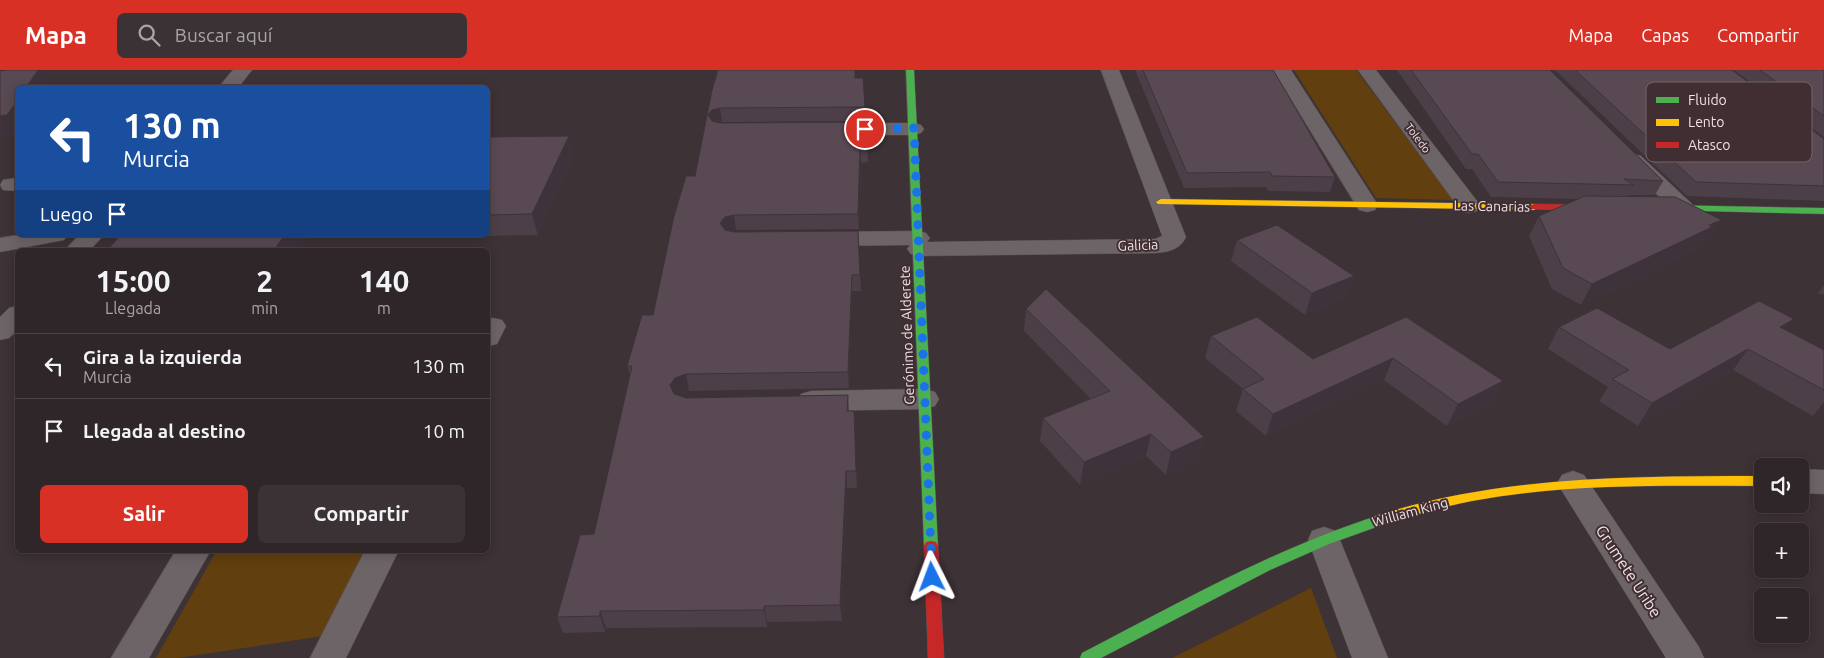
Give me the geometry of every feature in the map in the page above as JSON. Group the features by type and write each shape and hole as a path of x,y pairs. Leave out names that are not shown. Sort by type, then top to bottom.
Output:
{"street":[{"path":"230,85 243,70"},
{"name":"Gerónimo de Alderete","path":"910,70 936,658"},
{"name":"Galicia","path":"918,243 1163,245 1173,240 1174,237 1110,70"},
{"path":"1282,70 1367,204"},
{"name":"Toledo","path":"1367,70 1469,206"},
{"path":"806,129 914,128"},
{"path":"1620,146 1684,209"},
{"name":"Las Canarias","path":"1161,202 1606,208"},
{"path":"1655,208 1824,211"},
{"path":"0,245 45,237"},
{"path":"80,248 90,237"},
{"path":"805,239 918,243"},
{"path":"0,332 15,317"},
{"path":"784,402 925,399"},
{"name":"William King","path":"1086,658 1257,569 1324,540 1375,521 1458,499 1573,484 1635,481 1754,481"},
{"path":"1809,482 1824,482"},
{"name":"Grumete Uribe","path":"1573,484 1686,658"},
{"path":"1324,540 1370,658"},
{"path":"129,658 192,553"},
{"path":"328,658 380,553"}],"shaded area":[{"path":"1294,70 1356,70 1453,200 1376,198"},
{"path":"215,553 363,553 323,636 178,658 156,658"},
{"path":"1311,588 1337,658 1172,658"}],"building":[{"path":"38,70 28,85 15,85 15,104 7,115 0,116 0,71"},
{"path":"718,70 855,70 855,78 863,78 865,107 720,108 712,110 708,115 712,121 720,123 866,122 867,148 860,148 858,214 734,215 725,217 720,223 725,230 734,232 858,231 860,275 852,275 848,372 686,374 675,378 670,385 674,394 686,398 848,395 847,411 854,411 856,471 846,471 840,605 764,606 764,610 600,611 600,616 557,617 580,535 594,534 632,366 627,366 642,315 653,315 674,216 686,176 695,176 712,90"},
{"path":"1143,70 1273,70 1335,177 1272,176 1270,172 1187,173"},
{"path":"1411,70 1550,70 1663,181 1624,179 1634,185 1498,182 1478,154 1472,154"},
{"path":"1575,70 1732,70 1748,82 1646,82 1646,136"},
{"path":"1760,70 1824,70 1824,116 1812,107 1812,82 1777,82"},
{"path":"1812,130 1824,139 1824,186 1696,182 1674,162 1812,162"},
{"path":"569,136 532,214 490,215 490,137"},
{"path":"1585,196 1675,197 1722,220 1709,225 1712,227 1592,284 1563,268 1539,216"},
{"path":"1277,225 1354,276 1312,293 1237,240"},
{"path":"119,237 284,237 275,248 109,248"},
{"path":"1046,289 1204,437 1171,452 1151,434 1084,462 1043,418 1110,391 1026,309"},
{"path":"1759,301 1794,319 1780,327 1824,350 1824,390 1748,349 1652,403 1612,379 1629,370 1559,327 1597,308 1670,349"},
{"path":"1257,317 1313,359 1406,317 1503,381 1458,404 1393,358 1273,414 1243,389 1264,379 1211,336"}],"traffic: fast":[{"path":"910,70 931,546"},
{"path":"1663,208 1824,211"},
{"path":"1087,658 1265,566 1324,540 1380,520"}],"traffic: slow":[{"path":"1161,202 1534,207"},
{"path":"1380,520 1427,506 1521,489 1617,482 1754,481"}],"traffic: jam":[{"path":"1534,207 1598,208"},
{"path":"931,546 936,658"}],"route":[{"path":"865,129 914,128 932,577"}]}
